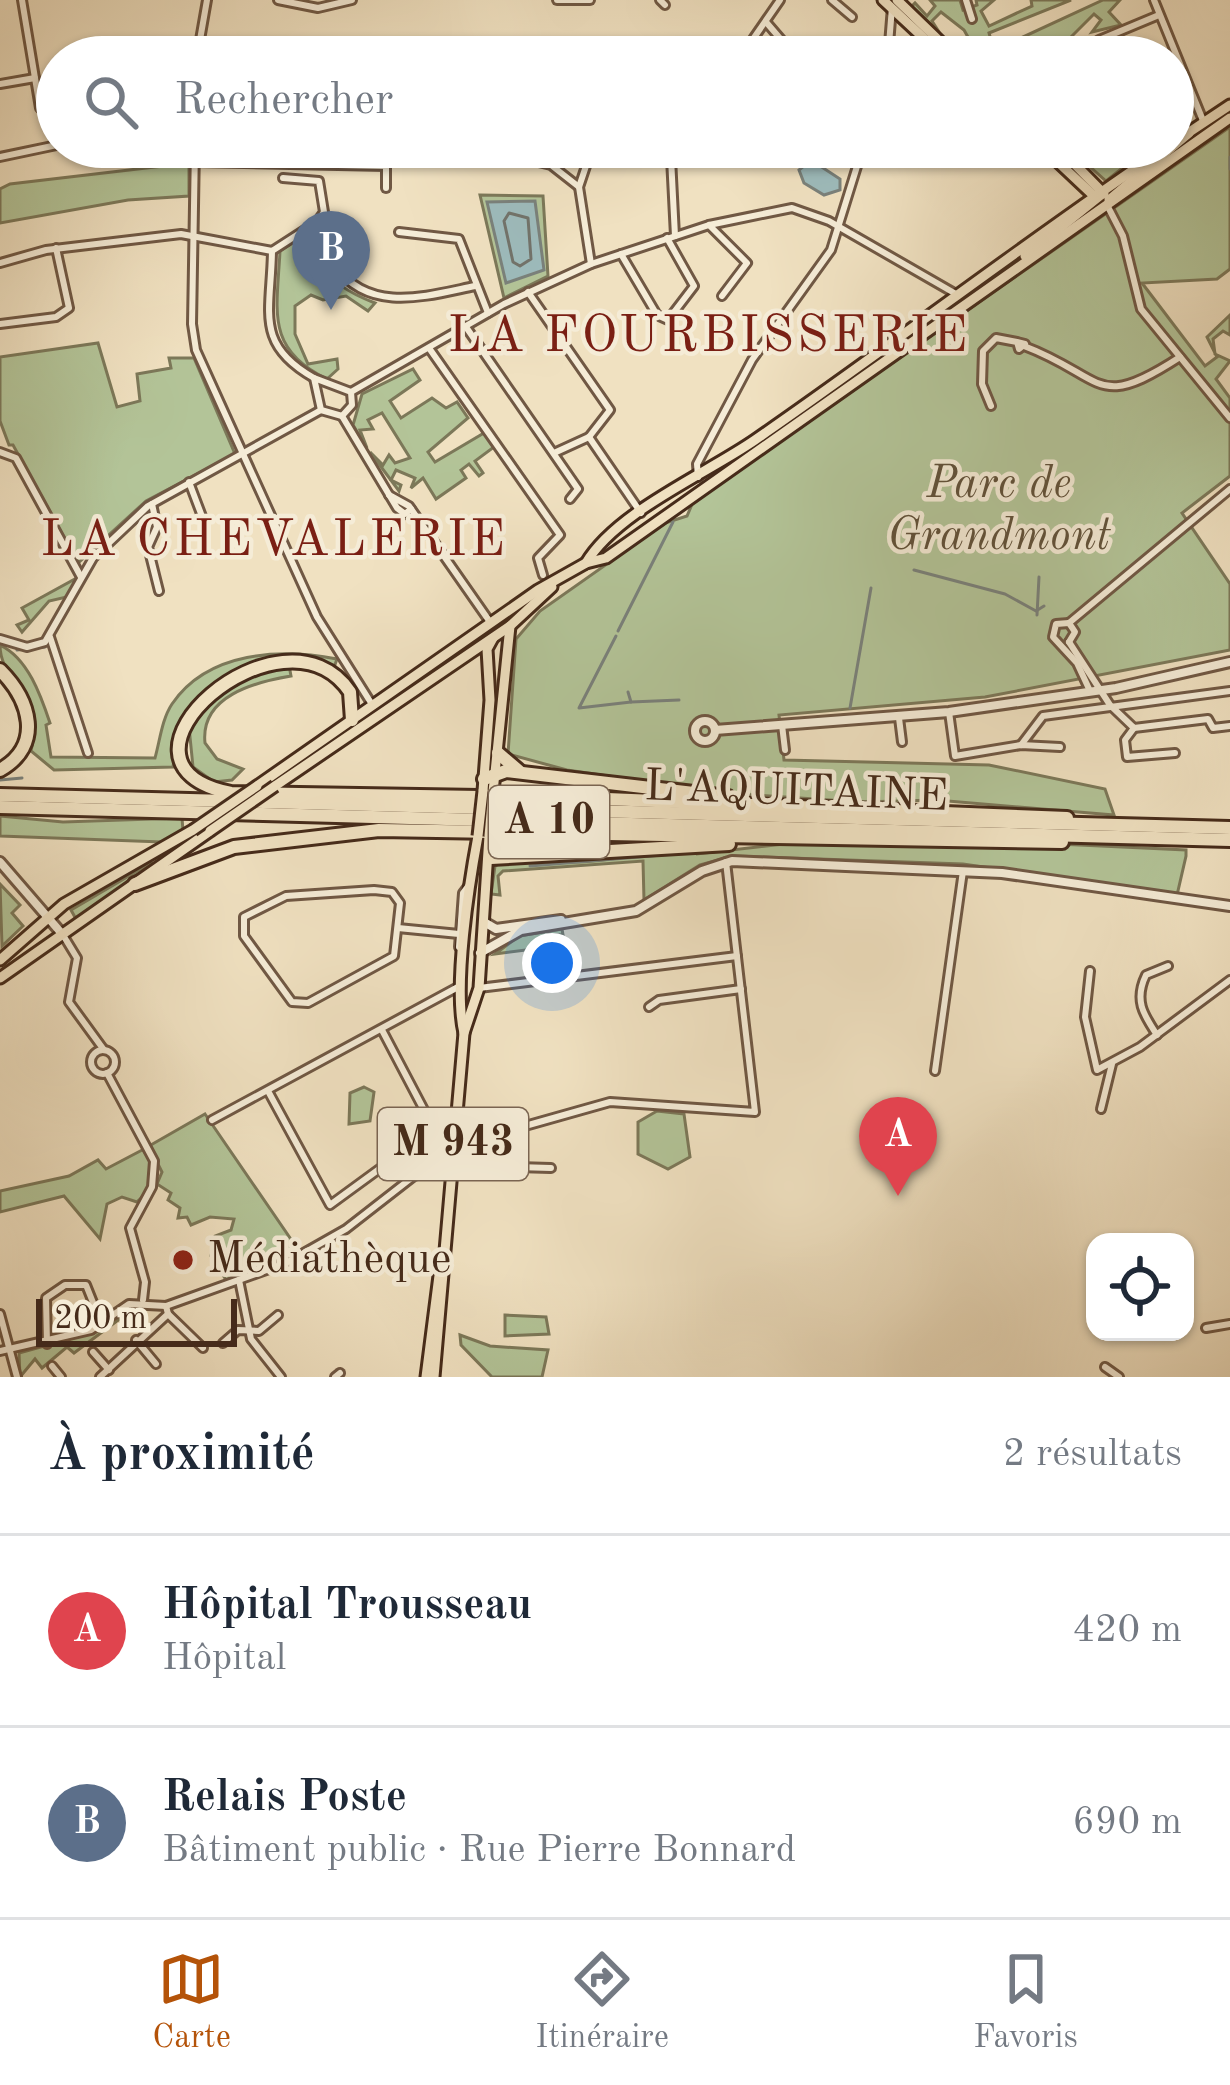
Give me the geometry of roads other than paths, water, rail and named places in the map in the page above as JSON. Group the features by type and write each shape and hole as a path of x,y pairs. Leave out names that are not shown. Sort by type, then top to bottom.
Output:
{"highway":[{"path":"352,720 350,692 332,673 299,663 267,667 226,682 198,702 181,731 182,756 202,783 231,793 1038,814 1098,831"},
{"path":"0,670 23,700 29,725 20,754 0,770"},
{"path":"498,753 520,772"},
{"path":"489,784 520,772 788,806"},
{"name":"L'AQUITAINE","path":"0,795 1098,831 1230,840"},
{"name":"L'AQUITAINE","path":"0,807 1098,831 1230,828"},
{"path":"135,884 234,848 379,830 1034,844 1098,831"},
{"path":"490,854 813,838"}],"main road":[{"path":"891,2 924,36"},
{"path":"891,2 931,36"},
{"path":"1194,130 1230,105"},
{"path":"1194,140 1230,118"},
{"path":"1065,168 1101,198"},
{"path":"1081,168 1101,198"},
{"path":"1081,168 1083,184"},
{"path":"586,563 596,546 641,512 1008,273 1139,168"},
{"path":"1101,198 1144,168"},
{"path":"0,960 48,915 193,830 491,622 586,563 606,558 1101,198 1149,168"},
{"path":"0,978 510,626 551,587"},
{"path":"491,622 506,647"},
{"name":"M 943","path":"489,784 498,753 510,626"},
{"name":"M 943","path":"464,1033 477,992 490,854 484,836 489,784 488,644 496,634"},
{"path":"466,654 478,654 488,662"},
{"name":"M 943","path":"430,1377 436,1269 443,1255 464,1033 460,991 471,855 484,836"},
{"path":"476,850 490,854"},
{"path":"460,991 477,992"}],"street":[{"path":"22,0 36,84"},
{"path":"201,36 207,0"},
{"path":"278,0 317,8 352,0"},
{"path":"557,0 590,0"},
{"path":"754,36 780,0"},
{"path":"832,0 852,17"},
{"path":"967,0 972,19"},
{"path":"1154,0 1168,36"},
{"path":"889,36 891,2"},
{"path":"1111,36 1159,15"},
{"path":"766,22 778,36"},
{"path":"0,84 35,78"},
{"path":"1194,99 1204,123"},
{"path":"0,157 36,150"},
{"path":"195,168 194,340 242,457 317,617 373,706"},
{"path":"386,168 386,188"},
{"path":"555,168 579,188"},
{"path":"585,168 579,188 591,264"},
{"path":"621,253 656,315 668,320 694,286 671,237 671,168"},
{"path":"698,477 696,467 744,373 831,250 857,168"},
{"path":"0,263 56,248 194,234 272,251 317,222 324,212 319,181 283,178"},
{"path":"1101,198 1124,236 1141,309 1230,418"},
{"path":"351,392 488,313 591,264 709,226 798,208 947,285 960,300"},
{"path":"317,222 335,267 360,291 413,299 475,286"},
{"path":"709,226 747,263"},
{"path":"399,232 459,239 488,313"},
{"path":"0,324 66,312 71,296 56,248"},
{"path":"272,251 272,341 284,358 314,378 351,392"},
{"path":"722,296 754,255"},
{"path":"528,292 610,410 589,437 554,453"},
{"path":"466,327 579,491 570,499"},
{"path":"991,406 982,384 982,351 996,338 1121,389 1180,357"},
{"path":"429,348 560,536 538,558 543,575"},
{"path":"314,378 321,410"},
{"path":"320,392 332,383"},
{"path":"341,416 352,405 351,392"},
{"path":"0,639 32,647 50,637 98,553 152,504 321,410 341,416 402,513 410,509 491,622"},
{"path":"589,437 641,512"},
{"path":"0,452 16,458 81,577"},
{"path":"189,482 203,520"},
{"path":"1134,728 1095,691 1066,643 1052,630 1059,622 1069,623 1230,489"},
{"path":"152,504 157,526 148,547 159,591"},
{"path":"1066,643 1075,632 1069,623"},
{"path":"50,637 88,753"},
{"path":"715,730 949,712 1116,688 1230,662"},
{"path":"1116,688 1120,704"},
{"path":"1021,745 1040,717 1230,691"},
{"path":"949,712 955,756 1021,745 1060,747"},
{"path":"899,718 902,742"},
{"path":"1175,753 1127,757 1125,740 1134,728 1208,719 1214,728 1230,726"},
{"path":"782,725 785,750"},
{"path":"0,862 48,915 77,962 69,1002 85,1031 95,1070 107,1073 154,1161 154,1180 130,1238 145,1282 143,1300"},
{"path":"100,1377 166,1309 309,1252 407,1179 463,1159 495,1161 509,1153 525,1126 610,1102 755,1112 726,862"},
{"path":"478,954 515,932 636,911 726,862 963,871 1230,907"},
{"path":"935,1071 963,871"},
{"path":"465,963 459,934 463,893 472,883"},
{"path":"374,890 398,897 398,928 391,959 302,1005 288,999 241,926 246,915 280,897 374,890"},
{"path":"484,922 496,929 574,921"},
{"path":"398,928 459,934"},
{"path":"477,992 737,956"},
{"path":"1157,1035 1140,1008 1141,988 1146,975 1168,966"},
{"path":"1090,971 1084,1011 1097,1070 1157,1035 1230,980"},
{"path":"649,1007 659,1000 741,988"},
{"path":"212,1120 460,991"},
{"path":"268,1091 330,1205 433,1132 382,1030"},
{"path":"85,1031 115,1061 107,1073"},
{"path":"93,1057 104,1050"},
{"path":"1102,1109 1112,1064"},
{"path":"509,1153 520,1165"},
{"path":"451,1165 551,1168"},
{"path":"239,1280 250,1339 281,1377"},
{"path":"47,1344 43,1308 47,1295 60,1287 86,1285 102,1325"},
{"path":"5,1351 47,1344 102,1325 121,1308 143,1300 166,1309 203,1348"},
{"path":"0,1314 5,1351 17,1377"},
{"path":"223,1343 238,1330 259,1331 278,1315"},
{"path":"1206,1328 1230,1324"},
{"path":"136,1340 156,1364"},
{"path":"93,1352 109,1370"},
{"path":"52,1366 62,1377"},
{"path":"1106,1367 1119,1377"}],"water":[{"path":"823,168 840,179 840,190 824,195 804,183 799,170"},
{"path":"535,201 544,270 506,283 487,202"}],"waterway":[{"path":"1230,157 1230,169"},
{"path":"618,631 673,522"},
{"path":"914,570 1005,594 1036,611 1044,606"},
{"path":"1037,615 1039,577"},
{"path":"850,708 871,588"},
{"path":"616,636 579,708 631,702"},
{"path":"17,650 45,647"},
{"path":"628,692 631,702 679,700"},
{"path":"0,780 22,778"},
{"path":"530,866 698,852"}],"place":[{"name":"Relais Poste","path":"331,310"},
{"name":"Hôpital Trousseau","path":"898,1196"},
{"name":"Médiathèque","path":"183,1260"}],"district":[{"name":"LA FOURBISSERIE","path":"709,337"},
{"name":"LA CHEVALERIE","path":"274,541"}],"park label":[{"name":"Parc de Grandmont","path":"999,511"}]}
